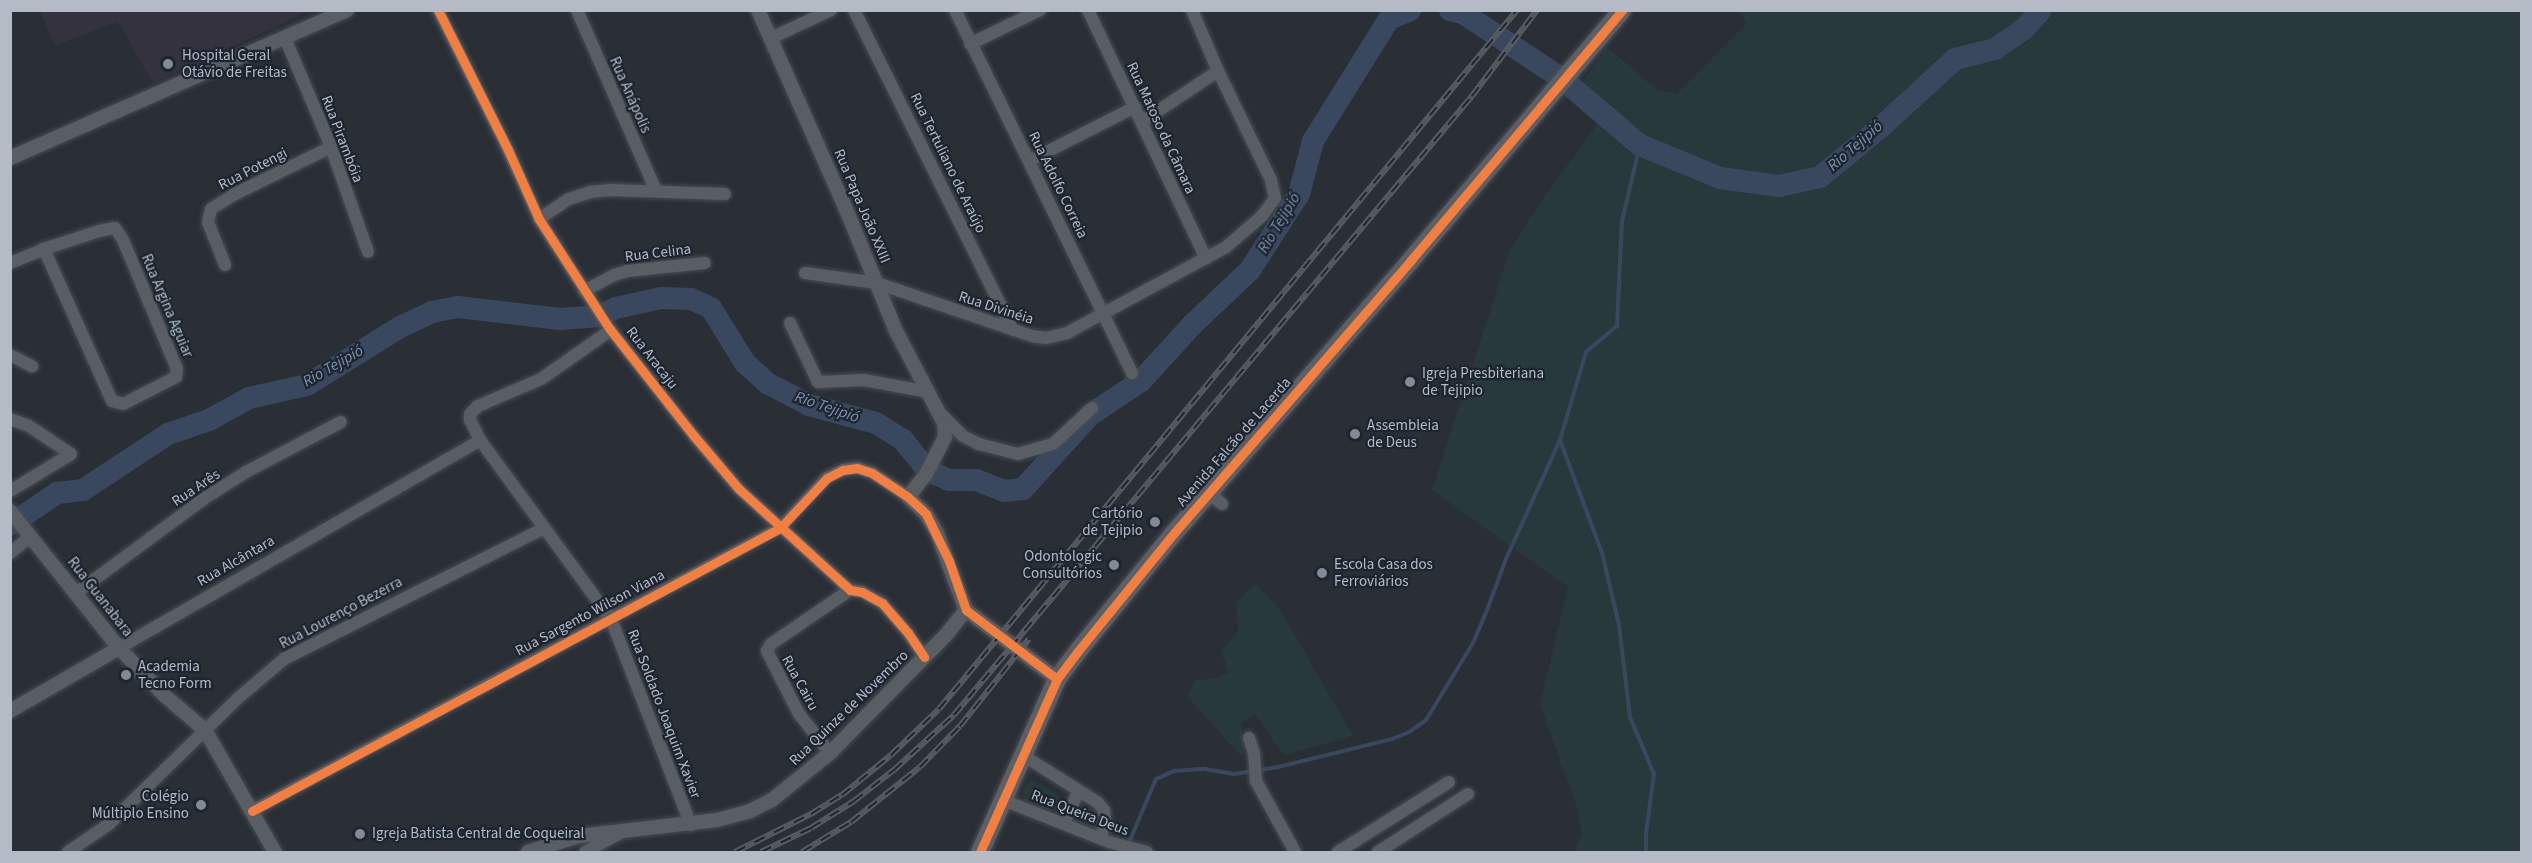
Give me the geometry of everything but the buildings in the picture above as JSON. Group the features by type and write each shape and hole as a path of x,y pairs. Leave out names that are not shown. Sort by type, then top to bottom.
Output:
{"main road":[{"name":"Avenida Falcão de Lacerda","path":"980,852 1057,679 1216,499 1622,10"}],"street":[{"path":"10,158 347,10"},
{"name":"Rua Aracaju","path":"438,10 508,150 538,219 610,329 720,468 780,528 850,590 871,596 882,603 909,633 924,657"},
{"name":"Rua Anápolis","path":"577,10 656,191"},
{"name":"Rua Papa João XXIII","path":"758,10 908,357 940,413 963,436 979,444 1018,454 1053,444 1092,408"},
{"path":"771,38 831,10"},
{"name":"Rua Tertuliano de Araújo","path":"854,10 1013,330"},
{"name":"Rua Adolfo Correia","path":"955,10 1132,372"},
{"path":"970,44 1040,10"},
{"name":"Rua Matoso da Câmara","path":"1088,10 1143,121 1206,258"},
{"path":"1143,121 1218,70 1192,10"},
{"name":"Rua Pirambóia","path":"285,38 331,147 368,252"},
{"name":"Rua Divinéia","path":"806,273 877,283 1032,336 1055,337 1105,313 1241,237 1262,216 1275,198 1271,180 1218,70"},
{"path":"1029,161 1135,107"},
{"name":"Rua Potengi","path":"225,265 208,222 211,209 233,195 331,147"},
{"path":"538,219 569,199 590,192 656,191 724,194"},
{"name":"Rua Argina Aguiar","path":"10,263 44,249 115,228 123,240 177,369 176,377 123,404 112,401 44,249"},
{"name":"Rua Celina","path":"585,292 614,275 627,271 705,263"},
{"path":"790,323 818,382 864,380 928,392"},
{"path":"480,440 470,420 474,410 541,379 610,329"},
{"path":"10,355 32,366"},
{"name":"Rua Papa João XXIII","path":"908,497 926,474 945,437 940,413"},
{"path":"10,419 29,426 71,454 10,491"},
{"name":"Rua Arês","path":"76,593 205,498 246,472 341,422"},
{"name":"Rua Soldado Joaquim Xavier","path":"480,440 610,619 691,825"},
{"name":"Rua Alcântara","path":"10,711 480,440"},
{"name":"Rua Sargento Wilson Viana","path":"252,810 780,528 827,478 843,470 857,468 872,473 908,497 926,514 950,561 966,610"},
{"name":"Rua Guanabara","path":"10,512 30,534 119,648 164,695 205,730 275,852"},
{"name":"Rua Lourenço Bezerra","path":"68,852 109,824 205,730 284,659 543,529"},
{"path":"10,553 30,534"},
{"name":"Rua Cairu","path":"830,753 799,714 767,651 771,644 850,590"},
{"path":"966,610 1057,679"},
{"name":"Rua Quinze de Novembro","path":"528,852 579,836 691,825 750,811 798,781 830,753 945,636 966,610"},
{"path":"1249,738 1255,759 1255,775 1295,852"},
{"path":"1024,756 1097,802 1104,810 1105,840"},
{"path":"1338,852 1449,782"},
{"path":"1065,822 1078,791"},
{"path":"1378,852 1468,794"},
{"name":"Rua Queira Deus","path":"1003,801 1065,822 1133,850 1147,852"},
{"path":"585,852 624,831"}],"shaded area":[{"name":"Hospital Geral Otávio de Freitas","path":"40,11 309,11 153,83 118,21 55,46"},
{"path":"1739,11 2521,11 2521,852 1574,852 1582,834 1577,807 1540,704 1568,587 1432,490 1510,250 1543,199 1601,119 1582,82 1607,47 1656,89 1677,94 1747,23"},
{"path":"1255,584 1279,608 1353,736 1284,755 1255,714 1241,723 1245,749 1241,756 1187,696 1196,680 1214,679 1229,673 1221,651 1238,632 1236,603"},
{"path":"1033,780 1057,794 1060,801 1055,812 1024,802 1022,795 1027,784"},
{"path":"1087,808 1093,809 1099,817 1097,833 1071,821 1074,814"}],"waterway":[{"name":"Rio Tejipió","path":"10,525 57,493 83,490 168,434 209,420 249,398 307,385 400,327 432,312 458,307 560,319 600,316 616,308 661,298 691,299 711,308 745,363 767,383 809,405 876,423 903,440 928,471 949,480 976,480 1004,491 1023,489 1090,415 1141,381 1192,325 1250,270 1299,194 1313,141 1389,19 1410,10"},
{"name":"Rio Tejipió","path":"1450,10 1463,13 1561,78 1640,145 1720,178 1779,186 1820,177 1882,126 1955,59 1995,49 2024,29 2041,10"},
{"path":"1125,852 1156,779 1174,771 1205,769 1234,774 1278,767 1392,739 1409,732 1426,720 1473,643 1506,559 1560,440 1586,352 1617,326 1622,221 1640,145"},
{"path":"1560,440 1602,553 1619,625 1630,717 1654,774 1646,833 1646,852"}],"railway":[{"path":"735,852 811,814 842,795 891,755 939,709 1517,10"},
{"path":"761,852 811,828 854,801 894,770 954,715 1472,96 1537,10"},
{"path":"802,852 851,822 920,767 960,726 1029,639"}],"cycle path":[{"path":"438,10 508,150 539,219 609,328 739,489 850,590 862,592 882,603 908,633 924,657"},
{"path":"980,852 1057,679 1078,651 1174,533 1411,260 1622,10"},
{"path":"252,811 780,528 827,478 843,470 857,468 872,473 908,497 926,514 949,561 966,610 1057,679"}],"place":[{"name":"Hospital Geral Otávio de Freitas","path":"168,64"},
{"name":"Igreja Presbiteriana de Tejipio","path":"1410,382"},
{"name":"Assembleia de Deus","path":"1355,434"},
{"name":"Cartório de Tejipio","path":"1155,522"},
{"name":"Odontologic Consultórios","path":"1114,565"},
{"name":"Escola Casa dos Ferroviários","path":"1322,573"},
{"name":"Academia Tecno Form","path":"126,675"},
{"name":"Colégio Múltiplo Ensino","path":"201,805"},
{"name":"Igreja Batista Central de Coqueiral","path":"360,834"}]}
